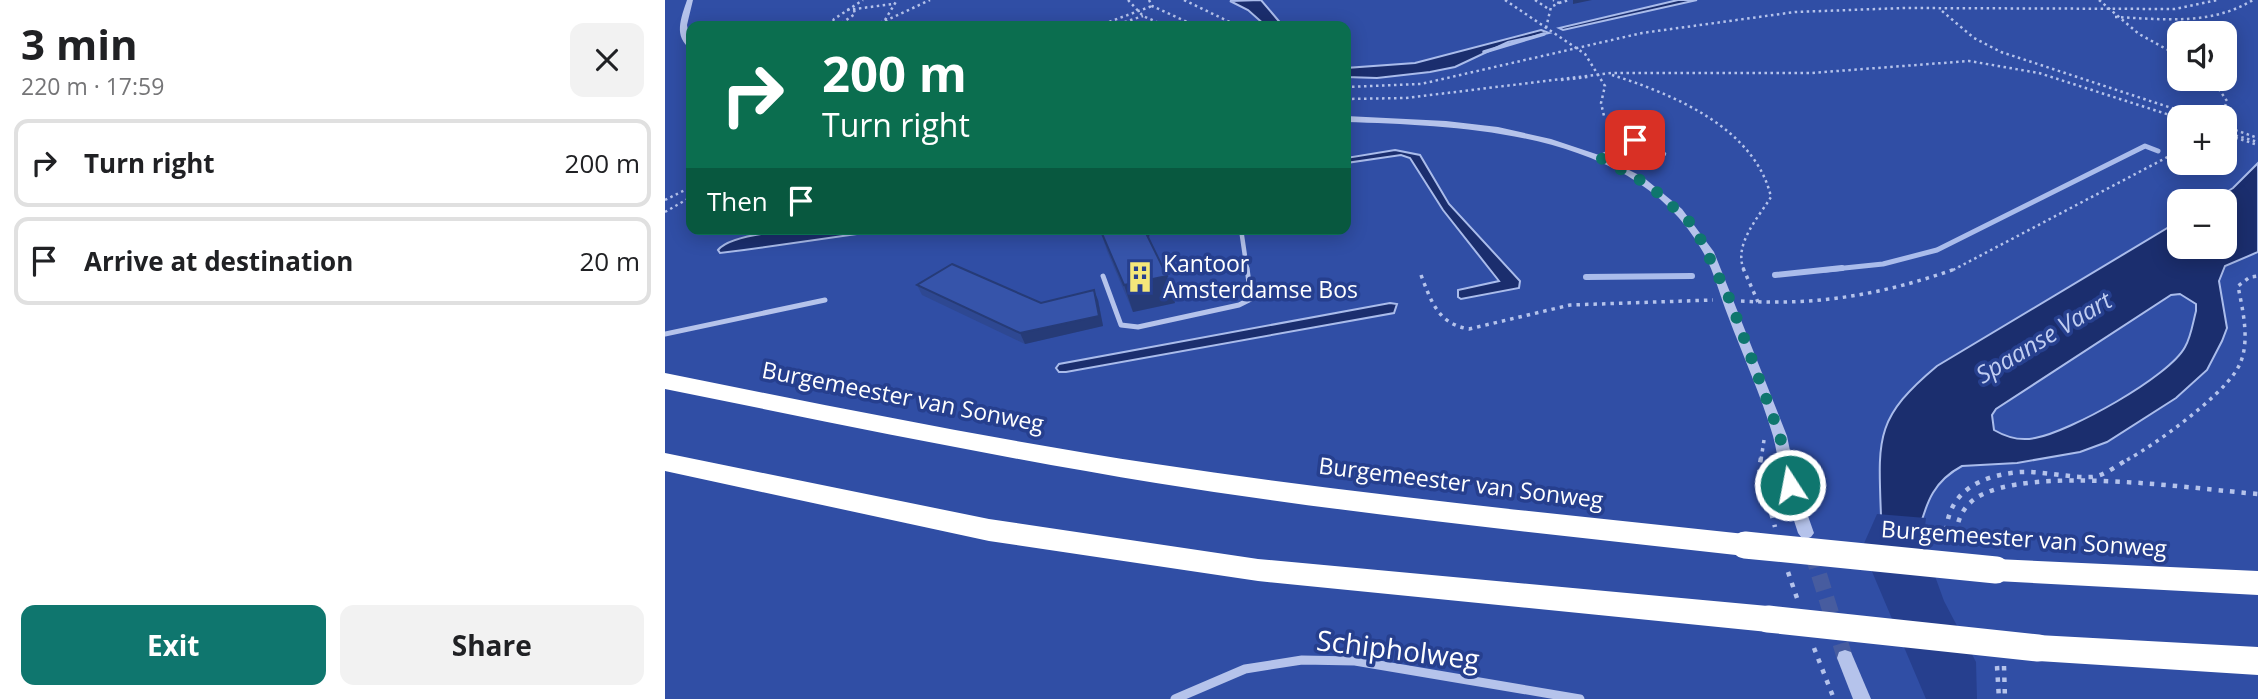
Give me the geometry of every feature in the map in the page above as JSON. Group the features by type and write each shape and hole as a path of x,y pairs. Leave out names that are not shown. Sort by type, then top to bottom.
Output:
{"highway":[{"name":"Burgemeester van Sonweg","path":"665,381 900,429 1214,482 1386,506 1996,570 2258,583"},
{"path":"665,462 989,530 1258,570 2038,648 2258,661"}],"street":[{"path":"686,42 681,28 690,0"},
{"path":"1351,119 1454,123 1514,132 1599,157 1649,185 1694,226 1709,252 1780,436 1790,485 1806,533"},
{"path":"1845,658 1862,699"},
{"name":"Schipholweg","path":"1175,699 1245,669 1302,660 1355,661 1580,699"}],"lane":[{"path":"1609,124 1664,154"},
{"path":"1599,157 1635,140"},
{"path":"1103,276 1121,325 1138,327 1239,305 1251,299 1242,235"},
{"path":"665,334 825,300"}],"path":[{"path":"833,21 863,0"},
{"path":"885,21 897,0"},
{"path":"886,21 930,0"},
{"path":"1128,0 1143,16 1154,21"},
{"path":"1149,0 1151,6"},
{"path":"1184,0 1228,21"},
{"path":"1505,0 1546,28 1579,46 1605,86 1601,103 1609,124"},
{"path":"1535,0 1550,10"},
{"path":"1553,0 1559,3"},
{"path":"1546,28 1550,10 1569,0"},
{"path":"2099,0 2115,17 2167,49"},
{"path":"1351,88 1415,85 1579,46 1739,17 1796,11 2108,11 2175,9 2217,0"},
{"path":"2115,17 2207,17 2230,14 2253,0"},
{"path":"847,10 893,4"},
{"path":"1111,21 1151,6 1185,21"},
{"path":"1940,9 1974,38 2001,52 2167,106"},
{"path":"841,21 855,14 854,10"},
{"path":"888,15 898,14"},
{"path":"1128,21 1143,16"},
{"path":"1351,100 1407,102 1600,75 1814,73 1951,62 1986,63 2042,74 2167,114"},
{"path":"1600,75 1620,77 1716,123 1742,146 1764,172 1771,197 1744,241 1739,258 1758,302 1856,296 1901,288 1961,267 2167,156"},
{"path":"2237,132 2258,142"},
{"path":"2237,136 2258,142"},
{"path":"665,200 686,190"},
{"path":"665,212 686,200"},
{"path":"1421,275 1439,319 1455,328 1469,328 1570,305 1716,300"},
{"path":"1948,550 1945,522 1953,502 1969,487 2011,473 2095,477 2156,444 2203,403 2237,370 2245,331 2238,286 2250,277 2258,276"},
{"path":"1766,431 1759,469 1777,535"},
{"path":"1956,550 1955,528 1963,510 1980,496 1999,488 2056,482 2258,494"},
{"path":"1785,562 1802,611"},
{"path":"1810,636 1834,699"},
{"path":"1997,664 1999,699"},
{"path":"2004,665 2005,699"}],"shaded area":[{"path":"665,0 2258,0 2258,699 665,699"}],"water":[{"path":"1261,0 1279,21 1260,21 1248,10 1230,1"},
{"path":"1678,0 1697,0 1563,30 1559,28"},
{"path":"1541,30 1549,33 1508,42 1455,67 1377,78 1351,77 1351,68 1415,63"},
{"path":"1395,150 1420,155 1449,204 1520,281 1519,288 1461,299 1458,297 1458,290 1499,281 1443,210 1410,158 1401,155 1351,162 1351,157"},
{"name":"Spaanse Vaart","path":"2258,163 2258,252 2225,266 2219,281 2227,328 2207,370 2176,398 2107,442 2080,452 2017,463 1962,466 1938,485 1925,510 1919,530 1881,516 1880,467 1885,431 1891,415 1917,384 1937,366 2167,228 2167,259 2237,259 2237,189 2231,189","holes":["2180,294 2196,304 2189,339 2175,359 2160,373 2117,401 2071,425 2035,438 2024,439 1994,430 1992,415 1996,409 2171,295"]},
{"path":"849,235 720,253 718,250 730,242 749,236"},
{"path":"1390,303 1397,304 1394,313 1066,372 1059,372 1056,368 1059,364"}],"pier":[{"path":"1877,514 1926,518 1923,543 1944,601 1976,662 1977,699 1926,699 1862,548"}],"building":[{"path":"1103,235 1147,235 1167,276 1124,285"},
{"path":"952,264 1041,303 1094,290 1099,316 1020,333 917,285"}],"waterway":[{"path":"1484,52 1544,34"},
{"path":"1825,270 1883,264 1937,250 2145,146 2158,151"},
{"path":"1775,275 1842,268"},
{"path":"1586,277 1692,276"}],"tunnel":[{"path":"1812,552 1845,658"}],"place":[{"name":"Kantoor Amsterdamse Bos","path":"1140,277"}],"route":[{"path":"1635,140 1599,157 1649,185 1694,226 1709,252 1730,300 1780,436 1790,485"}]}
